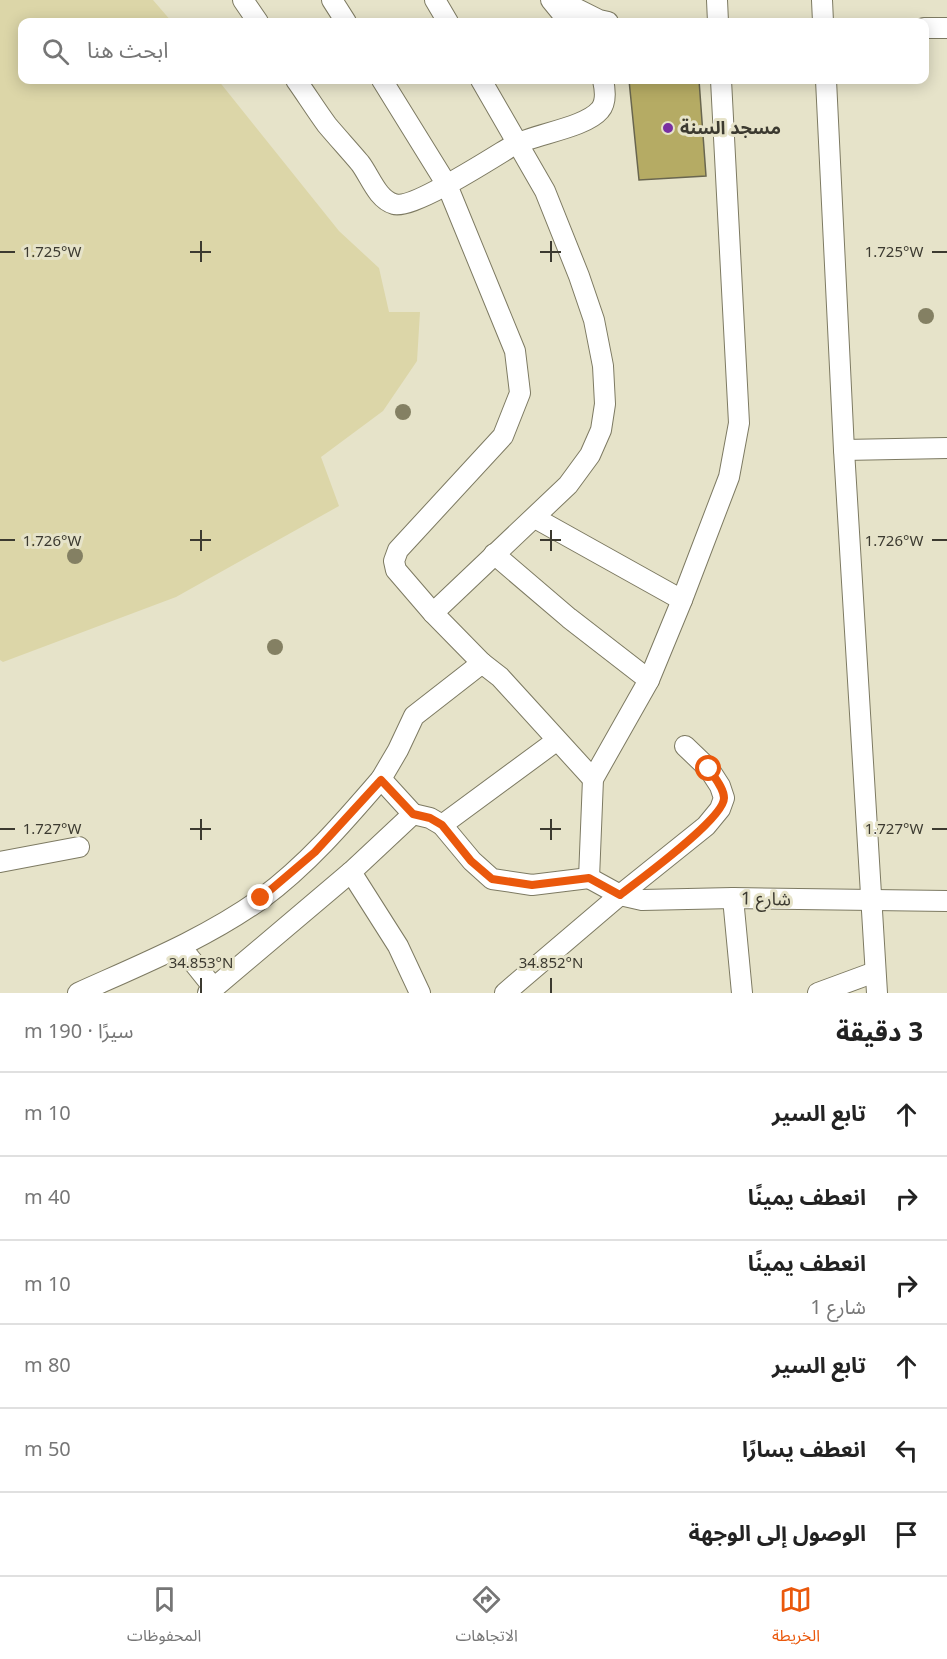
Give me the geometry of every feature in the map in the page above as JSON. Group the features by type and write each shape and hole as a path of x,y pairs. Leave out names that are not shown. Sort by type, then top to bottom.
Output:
{"street":[{"path":"243,0 255,18"},
{"path":"332,0 343,18"},
{"path":"435,0 446,18"},
{"path":"551,0 566,18"},
{"path":"559,0 595,18"},
{"path":"717,0 718,18"},
{"path":"822,0 823,18"},
{"path":"929,28 947,28"},
{"path":"299,84 326,123 361,164 381,195 399,206 408,204 447,184 518,143 578,123 594,115 602,109 606,91 604,84"},
{"path":"384,84 447,184 515,351 520,393 503,436 398,550 394,561 396,570 433,613 482,663 500,677 593,780"},
{"path":"433,613 568,485 594,447 601,430 604,404 603,366 594,321 579,276 545,191 484,84"},
{"path":"381,780 413,814 430,818 442,825 471,861 492,879 532,885 589,878 593,780 649,680 682,600 729,477 739,423 721,84"},
{"path":"826,84 844,450 877,993"},
{"path":"844,450 947,448"},
{"path":"535,518 682,600"},
{"path":"494,554 569,618 649,680"},
{"path":"78,993 181,947 261,898 315,852 381,780 414,716 482,663"},
{"path":"442,825 556,741"},
{"path":"505,993 620,895 706,826 720,809 724,798 720,786 709,769 686,746"},
{"path":"181,947 211,990 351,872 413,814"},
{"path":"0,861 79,847"},
{"path":"351,872 398,946 420,993"},
{"name":"شارع 1","path":"589,878 620,895 642,900 733,898 947,901"},
{"path":"733,898 742,993"},
{"path":"818,993 875,972"}],"shaded area":[{"path":"0,0 153,0 169,18 18,18 18,84 221,84 339,231 379,268 389,312 420,312 417,361 383,411 321,457 339,506 176,597 3,662 0,660"}],"building":[{"name":"مسجد السنة","path":"629,84 699,84 706,176 639,180"}],"place":[{"name":"مسجد السنة","path":"668,128"}],"route":[{"path":"261,898 315,852 381,780 413,814 430,818 442,825 471,861 492,879 532,885 589,878 620,895 706,826 720,809 724,798 720,786 709,769"}]}
